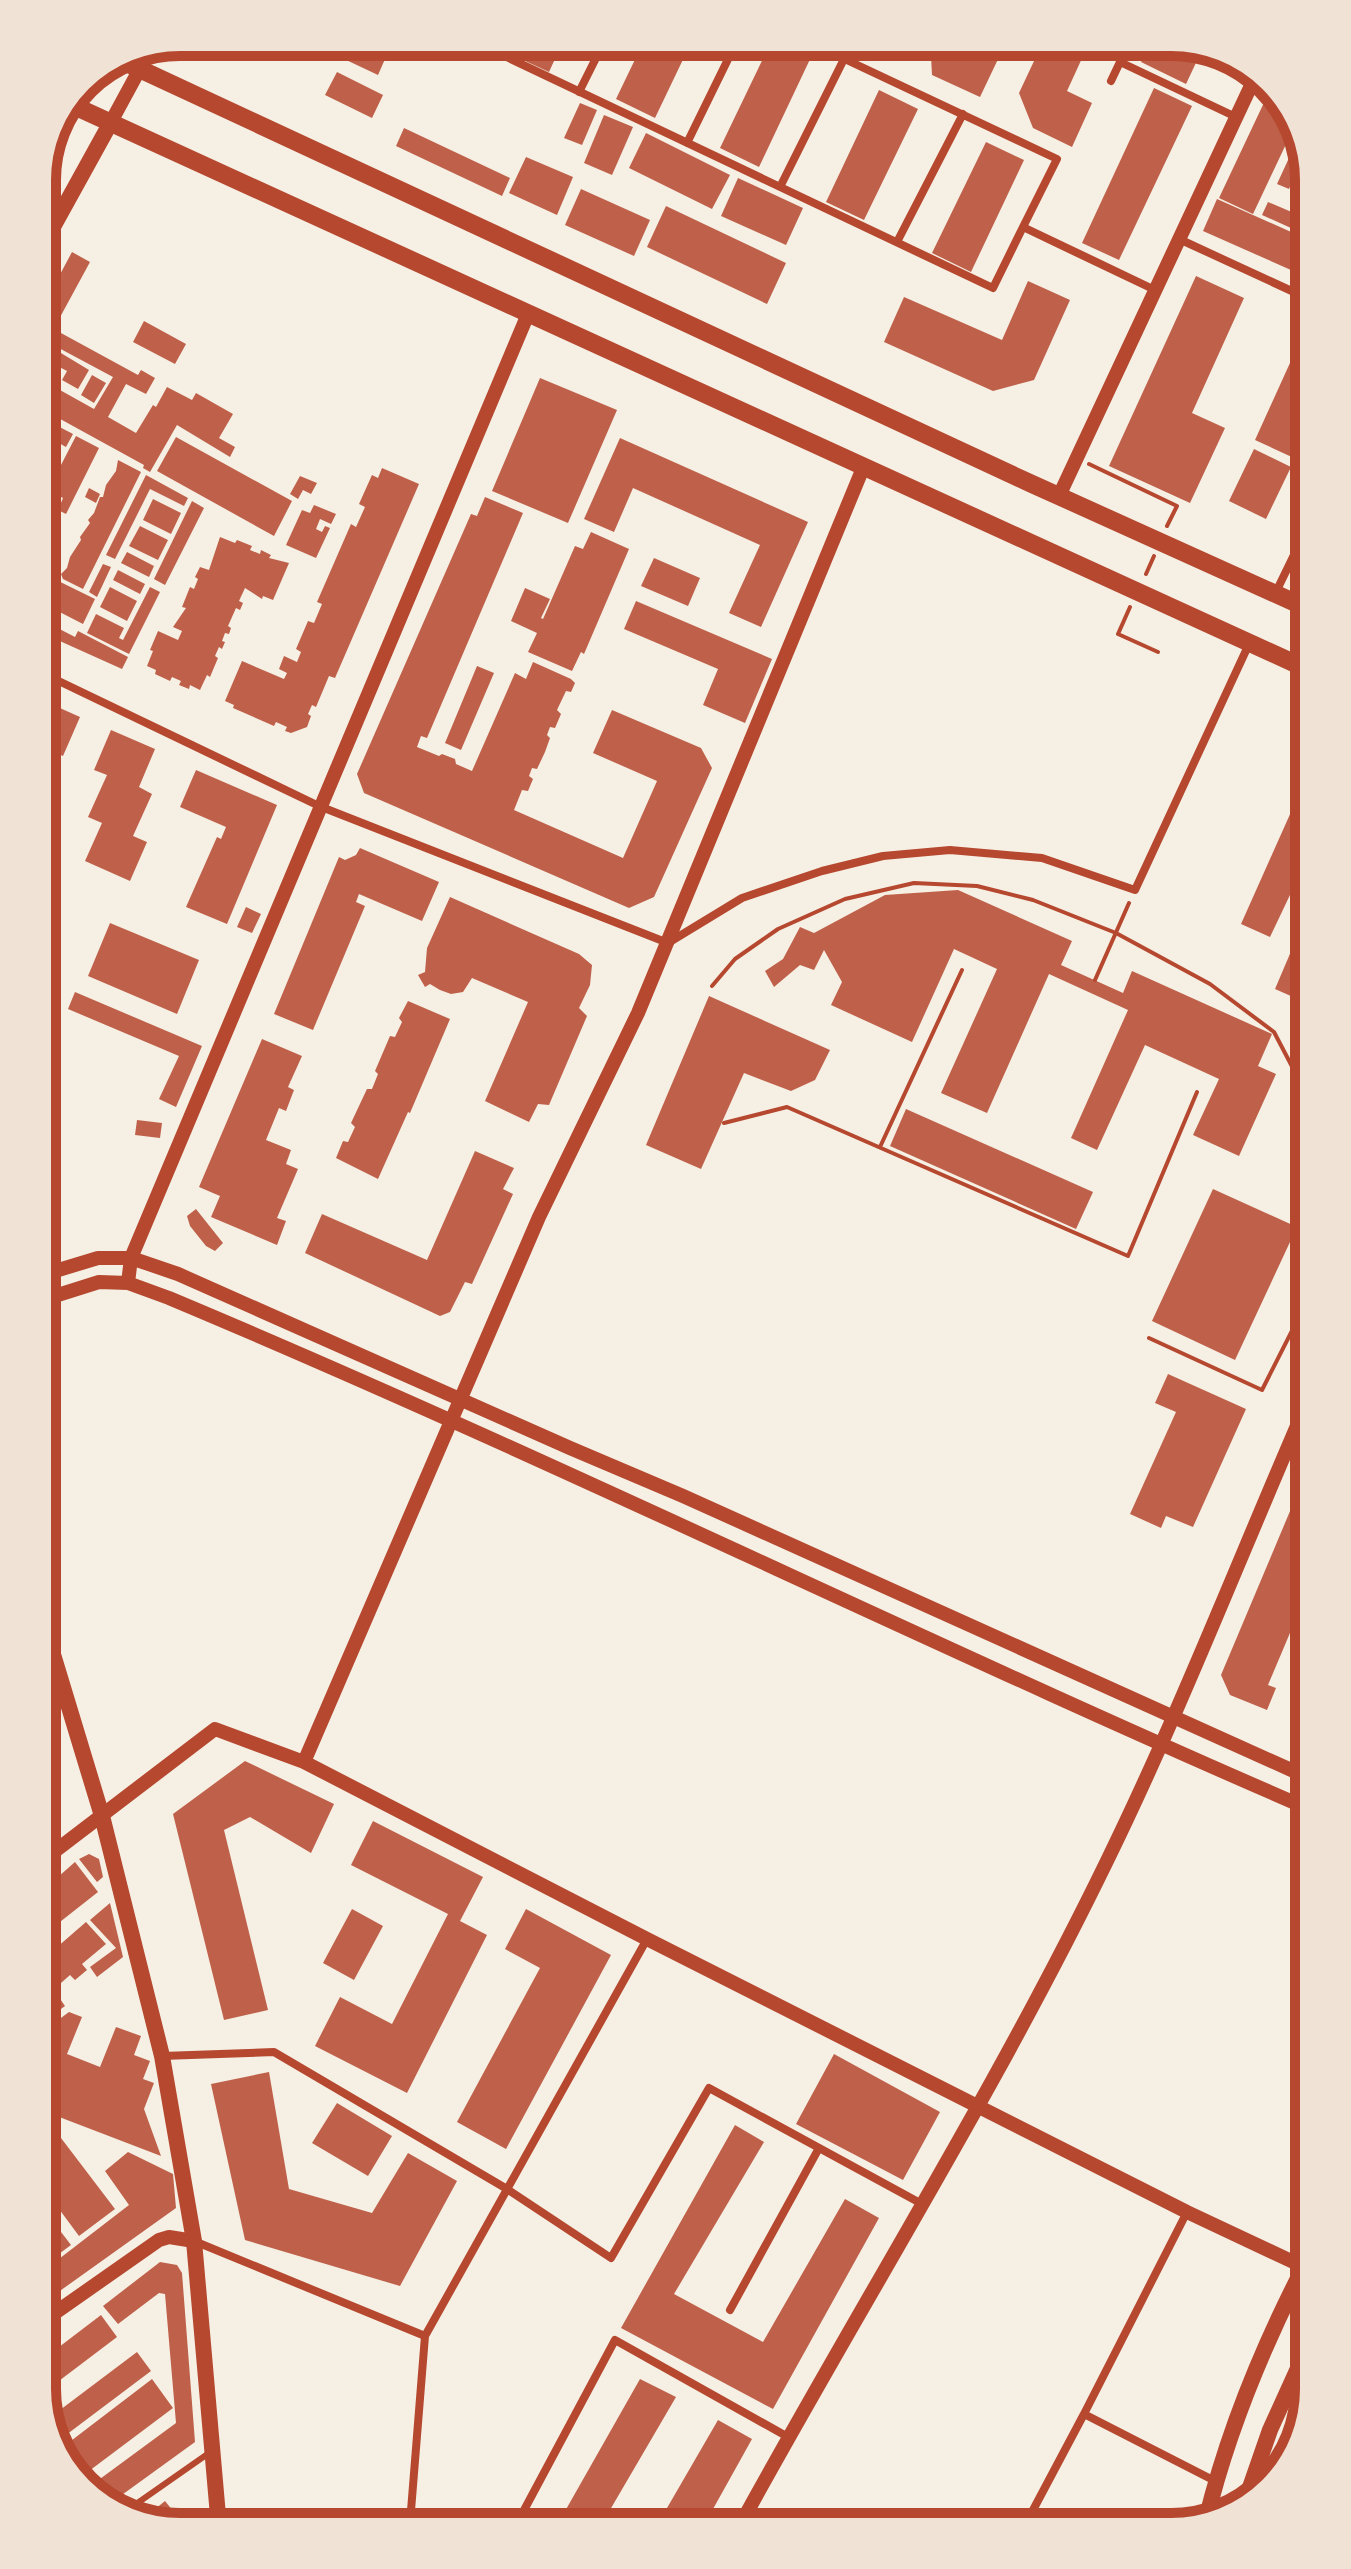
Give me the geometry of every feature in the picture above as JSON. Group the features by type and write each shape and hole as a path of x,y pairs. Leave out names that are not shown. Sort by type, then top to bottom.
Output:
{"main road":[{"path":"145,61 1059,496 1295,603"},
{"path":"79,108 1295,664"},
{"path":"56,222 111,122"},
{"path":"56,1666 102,1816 162,2056 194,2241 218,2513"},
{"path":"1209,2507 1215,2481 1250,2389 1295,2287"},
{"path":"1252,2483 1270,2430 1295,2375"}],"street":[{"path":"504,56 993,288 1057,159 838,56"},
{"path":"579,92 597,56"},
{"path":"687,143 730,56"},
{"path":"1111,81 1123,56"},
{"path":"780,187 844,59"},
{"path":"111,122 145,61"},
{"path":"1120,62 1236,117"},
{"path":"1059,496 1251,85"},
{"path":"897,242 963,114"},
{"path":"1023,227 1155,290"},
{"path":"1179,239 1295,293"},
{"path":"128,1283 131,1258 528,314"},
{"path":"304,1762 539,1217 638,1013 863,468"},
{"path":"1275,594 1295,553"},
{"path":"668,943 742,898 822,871 883,856 950,850 1042,858 1135,890 1249,644"},
{"path":"56,680 319,806 668,943"},
{"path":"56,1271 98,1258 131,1258 178,1274 683,1496 1295,1772"},
{"path":"56,1296 99,1282 128,1283 255,1334 677,1522 1162,1746 1295,1803"},
{"path":"747,2513 1064,1946 1162,1746 1295,1431"},
{"path":"56,1850 215,1729 304,1762 1187,2212 1295,2257"},
{"path":"412,2513 425,2336 647,1939"},
{"path":"162,2056 274,2052 507,2189 611,2258 709,2088 922,2204"},
{"path":"730,2310 819,2148"},
{"path":"1031,2513 1187,2212"},
{"path":"56,2312 159,2240 169,2237 194,2241 425,2336"},
{"path":"522,2513 615,2340 788,2437"},
{"path":"1084,2414 1215,2481"}],"lane":[{"path":"136,2504 212,2451"}],"path":[{"path":"1077,458 1177,506 1164,534"},
{"path":"1144,577 1157,548"},
{"path":"1131,605 1118,634 1158,652"},
{"path":"712,986 735,959 778,929 845,899 914,883 977,886 1033,900 1116,933 1210,984 1274,1032 1295,1072"},
{"path":"1095,980 1135,890"},
{"path":"880,1147 962,970"},
{"path":"724,1123 787,1107 1128,1256 1197,1092"},
{"path":"1149,1338 1262,1390 1295,1325"}],"building":[{"path":"338,56 386,56 378,75"},
{"path":"514,56 556,56 549,72"},
{"path":"637,56 685,56 655,118 616,99"},
{"path":"764,56 812,56 759,167 720,148"},
{"path":"931,56 1000,56 980,97 932,75"},
{"path":"1036,56 1083,56 1067,91 1092,103 1072,147 1033,128 1019,93"},
{"path":"1144,56 1198,59 1186,84 1141,62"},
{"path":"337,72 383,95 372,118 325,95"},
{"path":"1154,88 1192,106 1119,260 1082,243"},
{"path":"879,90 918,109 864,220 826,202"},
{"path":"1265,100 1288,140 1253,214 1219,198"},
{"path":"580,103 597,110 582,145 564,138"},
{"path":"604,115 633,127 612,175 584,163"},
{"path":"404,128 510,178 502,196 396,146"},
{"path":"646,133 730,175 712,209 629,168"},
{"path":"986,142 1024,160 971,272 932,253"},
{"path":"1292,152 1295,176 1289,189 1277,184"},
{"path":"526,157 573,177 557,215 509,193"},
{"path":"738,178 803,208 786,245 721,216"},
{"path":"581,189 650,220 634,256 565,225"},
{"path":"1217,199 1295,234 1295,272 1203,231"},
{"path":"1268,202 1295,213 1295,230 1262,215"},
{"path":"666,206 786,263 767,304 647,247"},
{"path":"72,252 90,262 56,325 56,282"},
{"path":"1196,276 1244,298 1192,413 1225,428 1190,503 1109,466"},
{"path":"1028,281 1070,300 1034,380 993,391 884,342 904,297 1002,340"},
{"path":"144,321 186,344 175,364 133,342"},
{"path":"61,333 138,375 141,370 155,378 146,394 126,384 108,417 136,433 167,387 192,400 196,393 233,414 219,438 235,447 230,457 177,425 150,472 143,468 144,465 56,417 56,388 94,409 113,377 56,346 56,334 59,336"},
{"path":"56,350 89,370 78,389 62,380 67,371 56,365"},
{"path":"1295,352 1294,458 1255,440"},
{"path":"92,375 106,383 94,403 81,395"},
{"path":"540,378 617,410 568,523 492,491"},
{"path":"56,425 73,434 66,447 56,442"},
{"path":"76,436 99,448 66,514 58,510 63,498 57,495 56,502 56,475"},
{"path":"176,437 292,501 274,536 157,471"},
{"path":"620,438 808,522 761,627 729,613 760,545 633,488 614,532 584,519"},
{"path":"1254,449 1291,467 1266,519 1229,501"},
{"path":"118,460 141,472 83,589 63,579 61,574 67,568 80,537 90,523 88,520 116,471"},
{"path":"382,468 419,484 335,678 329,676 316,707 312,705 307,727 291,733 285,731 287,727 276,722 274,726 233,708 234,705 225,701 242,661 284,679 287,673 279,669 284,656 297,662 301,652 296,649 308,621 314,623 322,604 317,602 351,524 356,527 365,507 359,504 372,475 378,478"},
{"path":"146,475 188,498 184,506 150,489 115,559 106,555"},
{"path":"300,476 317,483 311,494 303,490 298,499 290,494"},
{"path":"89,488 100,494 96,503 85,497"},
{"path":"485,497 523,513 427,738 421,736 417,747 455,759 456,764 472,771 515,673 526,679 533,662 571,679 575,683 571,692 566,691 557,710 561,714 555,728 550,727 545,752 537,769 532,768 529,776 533,779 528,791 522,790 514,810 623,858 657,781 593,753 612,710 701,748 712,768 654,897 629,908 364,793 357,774 471,514 477,516"},
{"path":"153,499 181,513 171,534 143,520"},
{"path":"192,501 204,508 165,585 154,579"},
{"path":"314,505 336,514 331,524 320,519 316,529 322,532 325,526 330,528 316,558 286,545 302,510 310,513"},
{"path":"140,526 168,540 158,560 129,546"},
{"path":"591,532 629,549 584,654 581,652 572,671 528,652 537,633 511,621 525,588 550,599 543,619 575,546 583,549"},
{"path":"220,537 235,543 237,540 252,546 250,550 260,554 261,550 271,555 269,558 289,563 273,600 263,596 262,599 245,588 239,601 243,603 240,610 236,608 228,626 231,628 229,634 225,633 222,649 219,647 215,656 218,658 210,677 207,675 200,690 190,685 189,689 179,685 181,681 172,677 170,681 155,674 156,670 147,666 153,651 150,650 158,631 178,640 182,631 173,627 186,608 182,607 190,587 194,589 200,567 209,570"},
{"path":"127,552 154,566 149,577 121,563"},
{"path":"654,558 700,578 688,606 641,586"},
{"path":"103,564 111,567 97,597 89,592"},
{"path":"118,570 145,584 140,594 113,580"},
{"path":"56,580 95,599 83,624 56,610"},
{"path":"110,587 137,601 127,621 100,607"},
{"path":"150,587 160,592 129,654 87,633 96,614 124,628 119,638 123,640"},
{"path":"636,601 772,659 745,723 703,705 718,669 624,629"},
{"path":"56,627 75,637 78,631 128,657 122,669 56,639"},
{"path":"477,666 494,673 461,750 445,743"},
{"path":"56,706 80,717 63,756 56,753"},
{"path":"111,730 155,749 139,787 152,794 133,836 147,842 130,881 85,861 102,823 88,817 107,775 94,770"},
{"path":"196,770 277,805 227,924 186,907 217,837 221,839 226,827 180,807"},
{"path":"1295,803 1295,884 1270,937 1241,924"},
{"path":"360,848 439,882 422,921 359,894 356,902 365,906 313,1030 274,1014 339,857 345,860 356,855"},
{"path":"958,890 1072,941 1061,965 1123,993 1132,971 1272,1034 1258,1066 1276,1074 1239,1156 1193,1135 1219,1079 1145,1045 1097,1150 1071,1138 1128,1010 1049,974 987,1113 941,1093 997,969 954,949 912,1042 831,1005 842,982 824,950 814,970 800,965 774,987 765,971 783,959 800,927 814,933 885,895"},
{"path":"450,897 579,954 592,965 590,985 579,1008 587,1016 549,1105 538,1104 529,1122 485,1101 528,1002 472,978 463,992 451,994 430,984 425,987 418,975 425,972 427,948"},
{"path":"246,907 261,914 252,933 237,927"},
{"path":"110,923 199,960 177,1014 88,976"},
{"path":"1292,949 1295,950 1295,998 1275,989"},
{"path":"75,992 202,1046 176,1107 159,1099 179,1056 68,1009"},
{"path":"709,996 830,1050 815,1080 791,1091 744,1073 701,1169 646,1145"},
{"path":"408,1001 450,1019 378,1179 336,1158 343,1141 348,1142 355,1127 351,1123 367,1089 372,1089 378,1074 375,1071 390,1036 395,1037 402,1022 399,1018"},
{"path":"262,1039 302,1056 288,1087 294,1090 286,1111 279,1108 266,1140 291,1150 286,1164 298,1169 277,1218 286,1221 277,1245 211,1217 220,1196 199,1187"},
{"path":"906,1109 1093,1192 1076,1229 890,1146"},
{"path":"137,1120 162,1123 160,1138 135,1135"},
{"path":"475,1151 514,1168 503,1189 513,1194 472,1284 465,1282 450,1312 440,1316 305,1253 322,1214 427,1260"},
{"path":"1213,1189 1295,1226 1235,1360 1152,1321"},
{"path":"196,1209 223,1243 215,1251 206,1246 190,1226 187,1216"},
{"path":"1168,1374 1246,1409 1193,1527 1166,1516 1161,1528 1130,1514 1176,1412 1155,1403"},
{"path":"1295,1499 1295,1621 1268,1685 1276,1688 1267,1710 1230,1695 1221,1675"},
{"path":"245,1761 334,1804 311,1853 250,1817 224,1830 268,2010 224,2020 173,1814"},
{"path":"373,1821 483,1877 460,1921 487,1935 407,2093 315,2046 340,1997 392,2024 448,1914 351,1865"},
{"path":"89,1854 99,1859 103,1877 97,1882 79,1859"},
{"path":"75,1862 98,1892 56,1925 56,1879"},
{"path":"110,1903 123,1957 97,1977 90,1967 116,1948 90,1920"},
{"path":"352,1909 383,1926 354,1980 323,1963"},
{"path":"526,1909 611,1955 506,2149 457,2122 540,1968 505,1949"},
{"path":"86,1922 106,1944 82,1964 87,1970 75,1980 70,1975 61,1983 56,1977 56,1948"},
{"path":"56,1993 65,2006 56,2013"},
{"path":"69,2012 82,2017 67,2054 100,2067 116,2027 141,2036 134,2055 150,2061 143,2079 154,2083 144,2109 161,2156 56,2116 56,2022"},
{"path":"834,2054 940,2112 903,2180 796,2124"},
{"path":"269,2072 289,2189 372,2213 408,2153 457,2181 400,2286 245,2240 211,2084"},
{"path":"337,2103 392,2136 368,2176 312,2143"},
{"path":"735,2125 764,2142 674,2294 763,2342 845,2199 879,2218 773,2409 621,2328"},
{"path":"56,2131 115,2209 79,2236 56,2205"},
{"path":"128,2152 173,2174 176,2208 57,2293 56,2261 129,2205 105,2171"},
{"path":"56,2225 71,2245 56,2256"},
{"path":"160,2262 177,2265 182,2273 195,2442 119,2497 97,2481 176,2423 165,2294 159,2293 118,2324 103,2306"},
{"path":"101,2315 117,2337 56,2383 56,2349"},
{"path":"137,2352 151,2371 65,2436 58,2412"},
{"path":"152,2379 173,2408 88,2472 68,2443"},
{"path":"640,2379 676,2397 608,2513 564,2513"},
{"path":"718,2420 752,2439 711,2513 664,2513"},
{"path":"165,2501 175,2513 156,2511 154,2510"}]}
